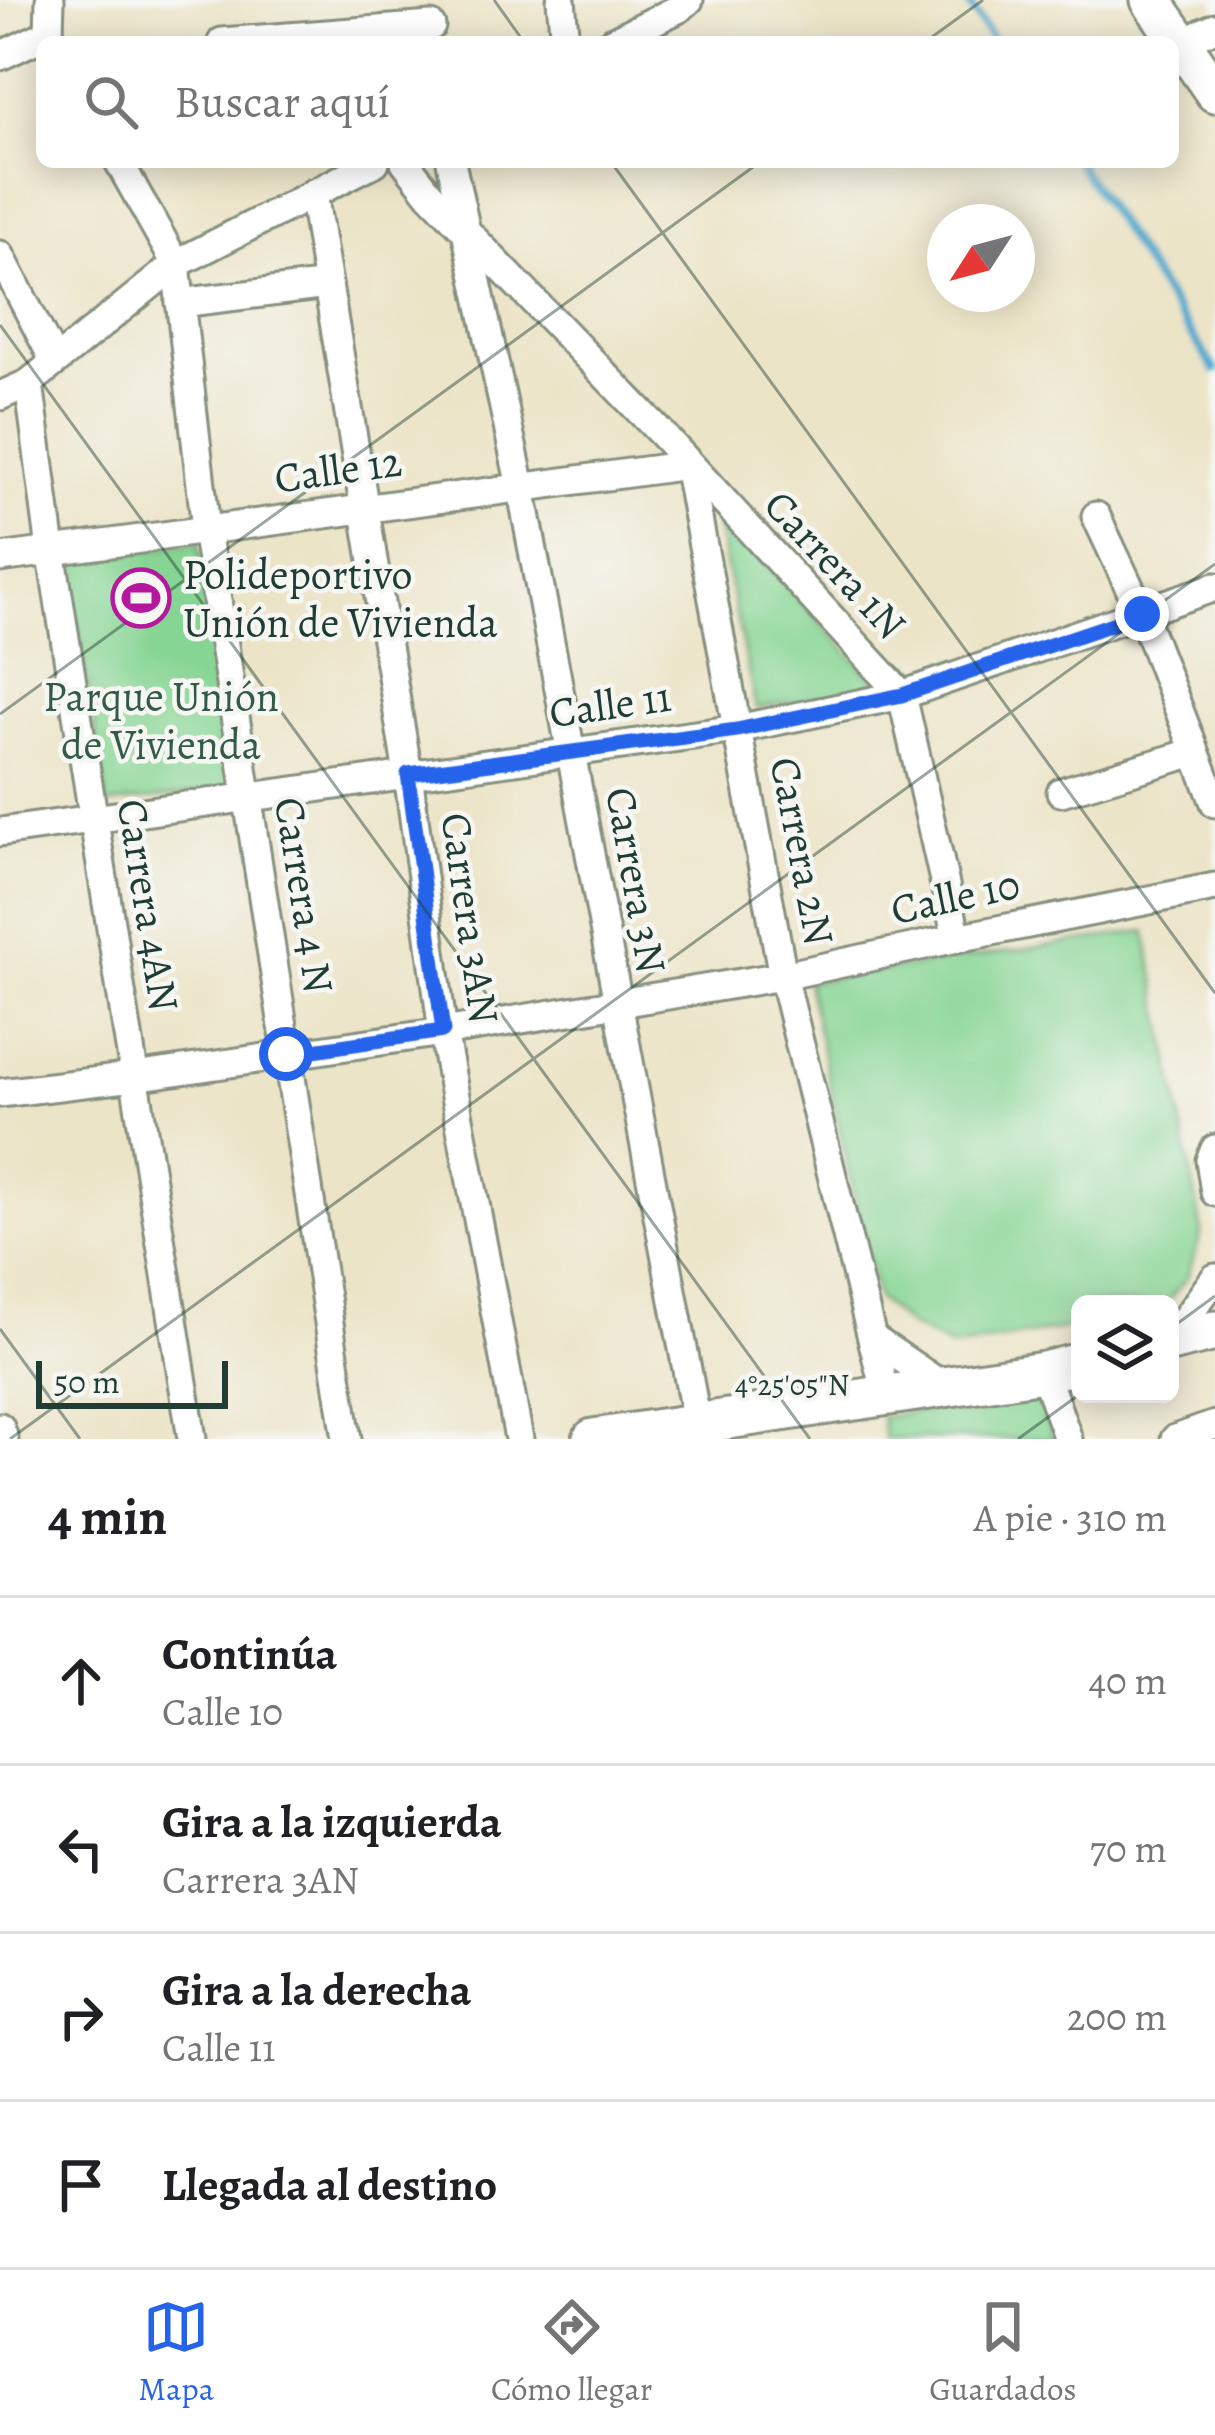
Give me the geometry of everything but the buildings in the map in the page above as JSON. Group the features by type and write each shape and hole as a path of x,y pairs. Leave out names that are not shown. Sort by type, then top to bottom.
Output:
{"street":[{"path":"50,0 52,36"},
{"path":"561,0 565,36"},
{"path":"623,36 689,0"},
{"path":"1151,0 1176,36"},
{"path":"1179,0 1211,37"},
{"path":"327,36 431,23"},
{"path":"1179,40 1215,92"},
{"path":"0,56 36,43"},
{"name":"Carrera 4 N","path":"122,168 176,264 206,529 347,1439"},
{"path":"0,396 28,383 176,264 363,168"},
{"path":"410,168 688,465"},
{"path":"452,168 466,231"},
{"name":"Carrera 3AN","path":"314,193 408,774 443,1031 519,1439"},
{"name":"Carrera 3N","path":"466,231 521,487 697,1424"},
{"path":"0,255 53,360"},
{"path":"180,304 328,284"},
{"name":"Carrera 4AN","path":"28,383 192,1439"},
{"name":"Calle 12","path":"0,558 688,465"},
{"name":"Carrera 1N","path":"688,465 902,695 957,938"},
{"name":"Carrera 2N","path":"688,465 783,976 886,1395"},
{"path":"1096,515 1142,614 1215,803"},
{"name":"Calle 11","path":"0,832 737,730 902,695 1215,587"},
{"path":"1061,792 1195,752"},
{"name":"Calle 10","path":"0,1093 443,1031 783,976 1215,887"},
{"path":"1215,1149 1210,1160 1215,1192"},
{"path":"1179,1328 1215,1278"},
{"path":"1179,1339 1215,1331"},
{"path":"872,1338 943,1386"},
{"path":"612,1438 1062,1368 1069,1439"},
{"path":"1174,1439 1215,1425"},
{"path":"0,1427 4,1439"}],"green space":[{"path":"713,507 881,687 756,708"},
{"name":"Parque Unión de Vivienda","path":"199,542 240,787 107,805 67,561"},
{"path":"1146,931 1202,1232 1187,1278 1173,1295 1071,1295 1071,1328 952,1348 909,1326 877,1299 807,982"},
{"path":"1036,1392 1053,1439 884,1439 881,1417"}],"waterway":[{"path":"966,0 990,36"},
{"path":"1081,168 1215,370"}],"place":[{"name":"Polideportivo Unión de Vivienda","path":"141,598"}],"route":[{"path":"286,1054 443,1031 408,774 737,730 902,695 1142,614"}]}
